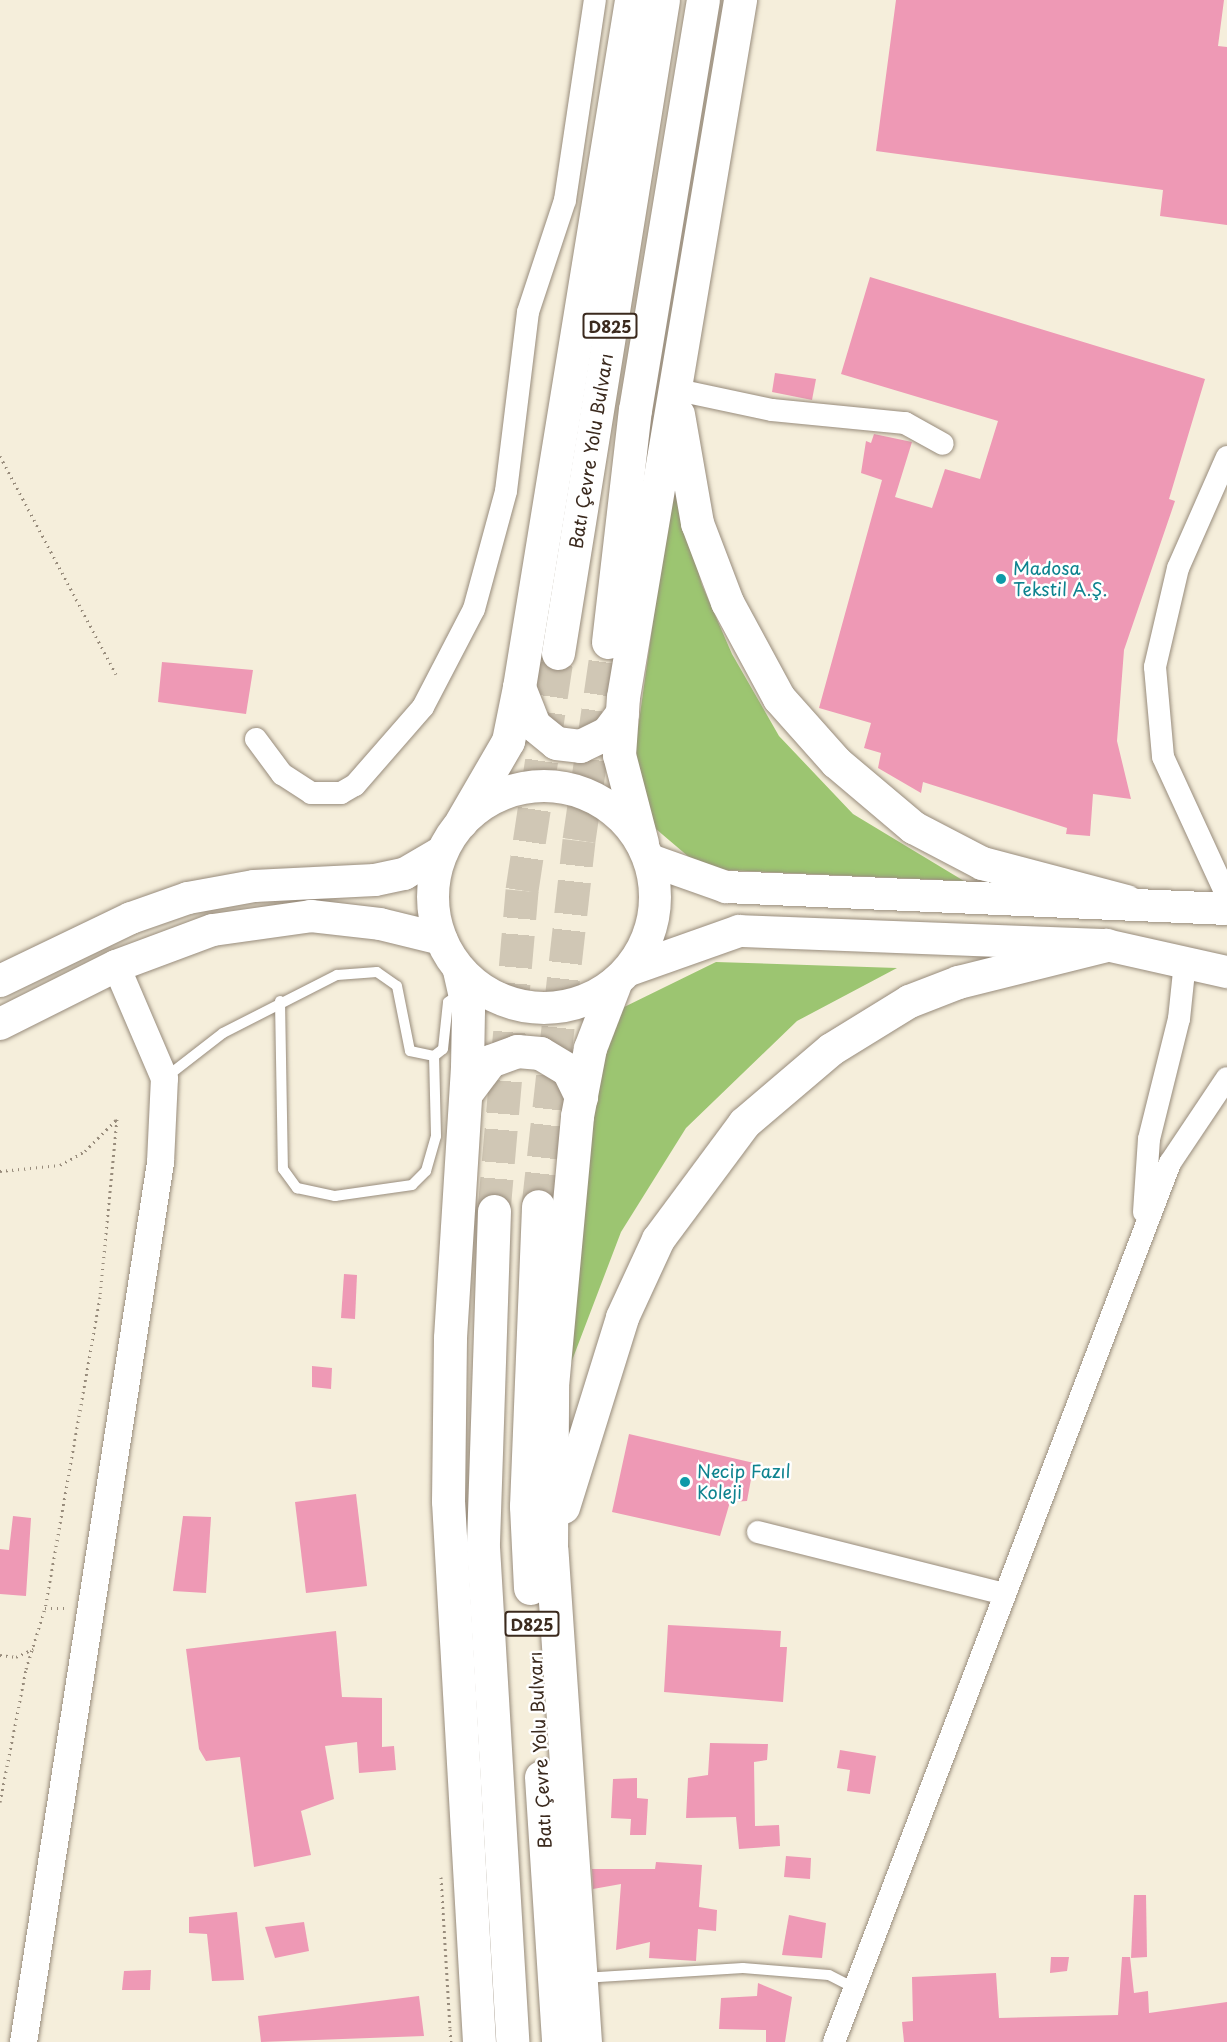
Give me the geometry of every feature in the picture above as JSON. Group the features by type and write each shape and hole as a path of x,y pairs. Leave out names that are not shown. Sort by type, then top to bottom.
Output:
{"highway":[{"path":"461,822 508,741 519,687 631,0"},
{"name":"Batı Çevre Yolu Bulvarı","path":"558,653 663,0"},
{"name":"Batı Çevre Yolu Bulvarı","path":"608,642 635,410 703,0"},
{"path":"646,851 620,755 622,713 673,389 740,0"},
{"path":"673,389 697,523 727,602 779,698 836,762 913,827 982,863 1126,901"},
{"path":"519,687 534,725 556,743 580,746 607,733 622,713"},
{"path":"551,1549 622,1317 658,1239 744,1122 831,1049 909,1000 958,982 1106,945"},
{"path":"585,2042 551,1549 552,1386 581,1097 590,1048 622,977"},
{"path":"462,980 466,1092 450,1338 448,1501 479,2042"},
{"path":"466,1092 490,1061 517,1051 540,1053 568,1070 581,1097"},
{"name":"Batı Çevre Yolu Bulvarı","path":"538,1206 526,1506 558,2042"},
{"name":"D825","path":"494,1211 483,1547 512,2042"}],"main road":[{"path":"622,977 654,918 646,851 621,814 591,795 557,785 521,787 488,800 461,822 442,852 434,881 441,939 462,980 507,1001 552,1009 586,1001 622,977 739,931 1106,945 1227,972"},
{"path":"646,851 726,887 1126,901 1226,894"},
{"path":"0,981 131,918 188,898 254,886 375,880 404,874 442,852"},
{"path":"0,1024 116,966 213,930 311,916 380,924 441,939"}],"street":[{"path":"256,739 282,774 311,793 341,793 355,785 423,707 474,609 506,491 528,312 565,200 595,0"},
{"path":"673,389 772,410 905,423 943,444"},
{"path":"1226,894 1163,757 1155,667 1178,568 1227,457"},
{"path":"1143,1234 1149,1139 1179,1019 1185,963"},
{"path":"23,2042 88,1609 160,1162 164,1078 116,966"},
{"path":"834,2042 1170,1162 1227,1078"},
{"path":"759,1532 1004,1594"}],"lane":[{"path":"164,1078 223,1033 280,1001 337,975 377,972 397,986 410,1051 434,1056 443,1049 448,1002 462,980"},
{"path":"280,1001 283,1169 297,1188 335,1196 412,1185 426,1171 436,1136 434,1056"},
{"path":"580,1978 743,1968 829,1975 854,1988"}],"path":[{"path":"0,456 116,674"},
{"path":"0,1170 60,1165 85,1151 117,1119 100,1297 45,1608 33,1648 0,1802"},
{"path":"45,1608 88,1609"},
{"path":"0,1655 16,1657 33,1648"},
{"path":"441,1877 450,2028"}],"green space":[{"path":"673,479 702,585 732,654 779,736 853,814 964,881 703,869 656,829 641,795 635,750"},
{"path":"716,962 897,968 797,1021 686,1128 621,1232 568,1371 601,1037 616,1011"}],"building":[{"path":"896,0 1224,0 1218,46 1227,47 1227,225 1160,216 1163,190 876,151"},
{"name":"Madosa Tekstil A.Ş.","path":"870,277 1205,379 1169,499 1175,501 1124,650 1117,741 1131,799 1093,794 1090,836 1066,834 1067,828 923,782 921,793 878,768 881,753 864,748 871,723 819,708 882,480 861,473 866,441 871,443 874,434 912,442 895,497 932,508 945,469 980,479 998,421 841,374"},
{"path":"775,373 816,379 812,400 772,392"},
{"path":"162,662 253,670 246,714 158,702"},
{"path":"344,1274 357,1275 355,1319 341,1318"},
{"path":"312,1366 332,1368 331,1389 312,1387"},
{"name":"Necip Fazıl Koleji","path":"629,1434 754,1463 747,1501 730,1502 720,1536 612,1512"},
{"path":"356,1494 367,1586 306,1593 295,1502"},
{"path":"13,1516 31,1518 26,1596 0,1594 0,1549 9,1550"},
{"path":"183,1516 211,1517 206,1593 173,1591"},
{"path":"668,1625 781,1631 780,1647 787,1647 783,1702 664,1692"},
{"path":"336,1631 342,1697 382,1698 382,1747 394,1746 396,1770 359,1773 357,1742 325,1746 334,1799 301,1811 311,1855 254,1867 240,1757 206,1761 199,1749 186,1649"},
{"path":"710,1743 768,1744 767,1760 754,1762 755,1826 779,1825 780,1846 739,1849 736,1817 686,1818 688,1778 708,1775"},
{"path":"840,1750 876,1756 870,1794 847,1791 850,1770 837,1768"},
{"path":"637,1778 637,1798 648,1799 646,1835 630,1835 631,1819 611,1818 613,1779"},
{"path":"786,1856 811,1858 810,1879 784,1877"},
{"path":"656,1862 702,1865 699,1907 717,1910 716,1931 698,1929 696,1961 649,1958 650,1942 616,1950 621,1884 593,1889 592,1869 655,1869"},
{"path":"1134,1895 1146,1895 1147,1957 1131,1958"},
{"path":"237,1912 244,1980 212,1981 207,1934 189,1933 189,1917"},
{"path":"789,1915 826,1923 822,1958 782,1955"},
{"path":"304,1922 309,1951 275,1958 265,1927"},
{"path":"1051,1957 1069,1957 1067,1971 1050,1973"},
{"path":"1122,1957 1130,1957 1134,1993 1148,1991 1149,2013 1227,2002 1227,2042 904,2042 902,2022 913,2021 912,1977 996,1973 999,2018 1118,2015"},
{"path":"151,1970 150,1990 122,1990 124,1971"},
{"path":"758,1983 792,1997 785,2042 766,2042 766,2030 719,2029 721,1998 757,1996"},
{"path":"419,1996 424,2036 261,2042 258,2016"}],"tunnel":[{"path":"538,1206 579,840 608,642"},
{"path":"494,1211 522,890 558,653"}],"place":[{"name":"Madosa Tekstil A.Ş.","path":"1001,579"},
{"name":"Necip Fazıl Koleji","path":"685,1482"}]}
